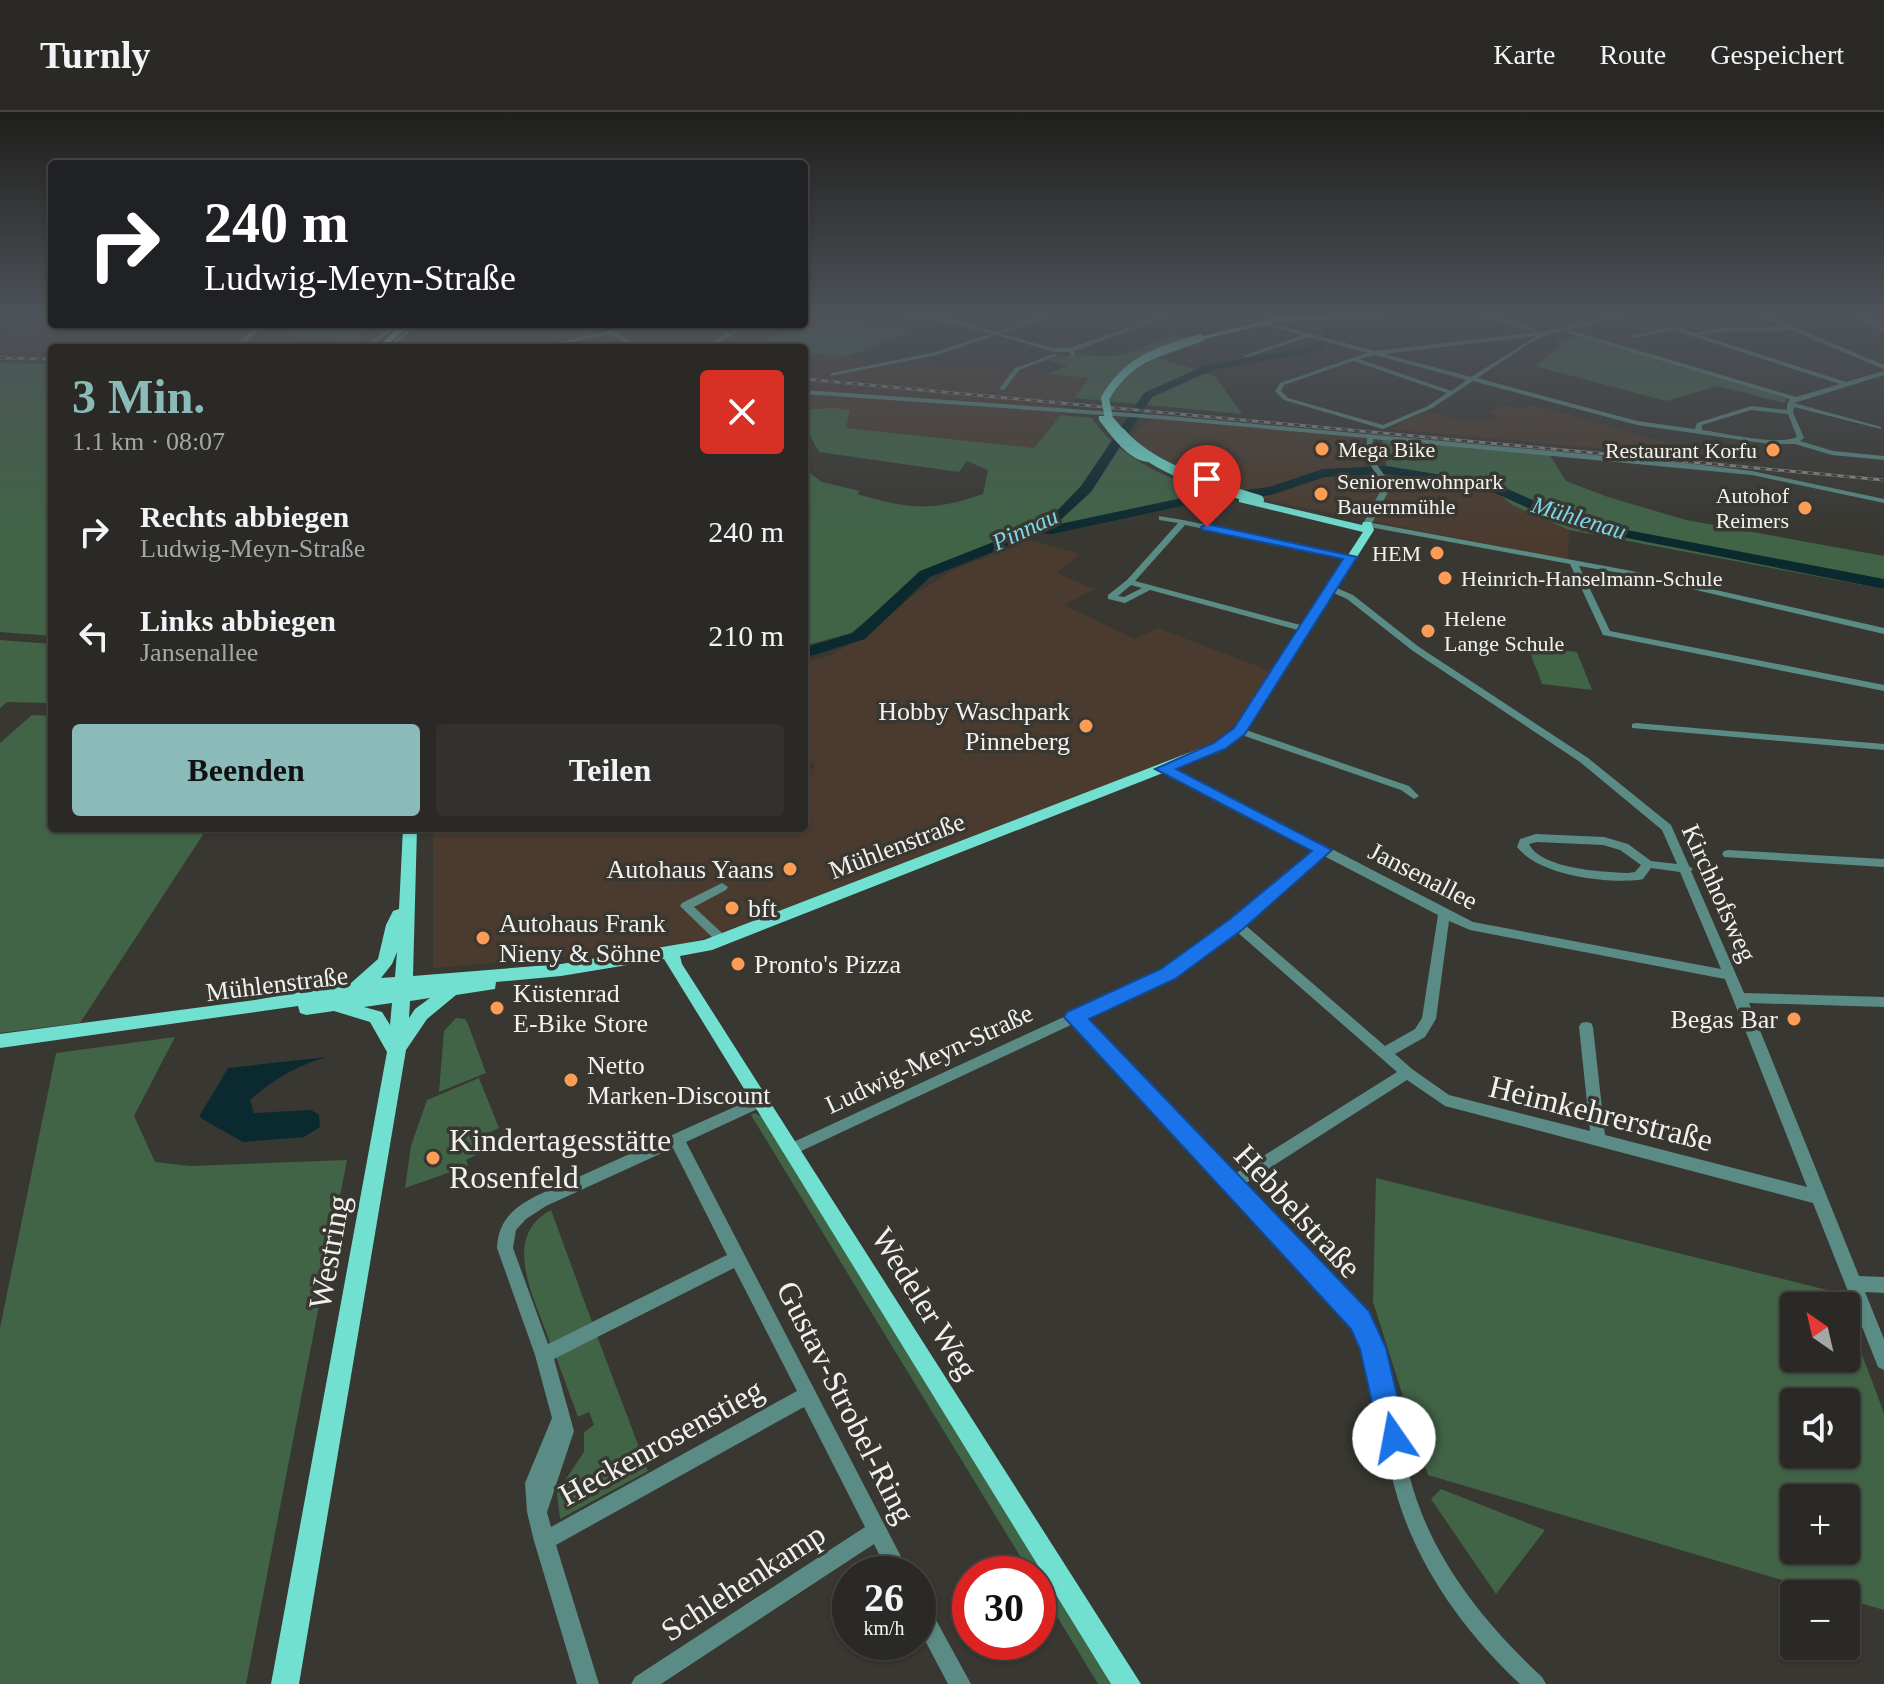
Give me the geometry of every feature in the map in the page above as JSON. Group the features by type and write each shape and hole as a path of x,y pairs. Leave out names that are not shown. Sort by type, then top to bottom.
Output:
{"main road":[{"path":"1110,389 1106,410 1122,434 1149,456 1195,479 1257,502 1365,527"},
{"name":"Mühlenstraße","path":"141,1023 218,1019 328,1005 402,990 671,954 734,937 1163,769 1219,746 1240,731 1351,557 1365,527"},
{"name":"Westring","path":"285,1684 394,1072 410,870 410,832"},
{"path":"343,991 363,982 389,958 395,921 405,906"},
{"name":"Wedeler Weg","path":"671,954 674,965 1127,1684"},
{"name":"Mühlenstraße","path":"0,1041 141,1023 343,991 457,990 561,970"},
{"path":"328,1005 357,1009 376,1017 395,1050 421,1014 457,990"}],"street":[{"path":"1280,389 1279,394 1383,427 1421,412 1458,389"},
{"path":"1441,389 1452,393"},
{"path":"1508,389 1637,423 1698,433 1795,442 1832,453 1884,458"},
{"path":"1744,389 1879,428"},
{"path":"1698,433 1699,424 1751,408 1792,405 1831,389"},
{"path":"808,392 1145,416 1734,470 1884,501"},
{"path":"1792,405 1801,436 1795,442"},
{"name":"Mühlenstraße","path":"1365,527 1385,490 1369,458 1370,436"},
{"path":"1162,518 1351,557"},
{"path":"1149,587 1125,600 1111,597 1130,582 1183,522"},
{"path":"1365,527 1573,561 1782,605 1884,631"},
{"path":"1573,561 1606,633 1884,688"},
{"path":"1130,582 1305,629"},
{"name":"Kirchhofsweg","path":"1330,588 1350,597 1416,649 1571,751 1635,799 1667,828 1740,998 1884,1361"},
{"path":"1636,726 1884,747"},
{"path":"1240,731 1405,788 1414,796"},
{"name":"Jansenallee","path":"1163,769 1470,926 1729,975"},
{"path":"1648,864 1639,876 1621,879 1540,862 1530,858 1523,847 1524,842 1536,838 1604,841 1624,847 1648,864 1687,869"},
{"name":"Ludwig-Meyn-Straße","path":"792,1149 1168,974 1236,924 1324,850"},
{"path":"1728,854 1884,863"},
{"path":"718,936 686,906 722,887"},
{"path":"1385,1053 1420,1033 1429,1019 1444,913"},
{"name":"Heimkehrerstraße","path":"1236,924 1407,1073 1451,1103 1818,1197"},
{"path":"1740,998 1884,1002"},
{"name":"Hebbelstraße","path":"1075,1017 1360,1320 1381,1376 1401,1477 1415,1524 1460,1599 1495,1643 1535,1684"},
{"path":"1586,1027 1598,1141"},
{"path":"1231,1184 1407,1073"},
{"path":"588,1684 537,1512 565,1431 544,1355 505,1248 505,1235 512,1220 541,1201 761,1101"},
{"name":"Gustav-Strobel-Ring","path":"677,1140 890,1556"},
{"path":"544,1355 730,1246"},
{"path":"1854,1284 1884,1285"},
{"name":"Heckenrosenstieg","path":"544,1541 808,1395"},
{"name":"Schlehenkamp","path":"642,1684 876,1531"},
{"path":"936,1640 960,1684"}],"shaded area":[{"path":"808,389 1081,389 1035,448 846,428 850,410 808,410"},
{"path":"1502,405 1523,410 1533,405 1671,444 1724,454 1730,460 1389,429 1425,411 1464,421 1494,420 1497,414 1490,412"},
{"path":"1153,417 1363,436 1361,458 1371,472 1445,478 1491,487 1512,505 1569,530 1568,560 1281,503 1193,476 1129,439"},
{"path":"1030,540 1080,554 1056,573 1095,589 1064,605 1135,639 1158,628 1270,671 1238,721 1222,737 1206,746 721,933 689,943 601,954 433,968 433,832 808,832 808,771 816,766 808,759 808,660 829,656 862,638 911,597 951,571"}],"green space":[{"path":"0,389 48,389 48,636 0,632"},
{"path":"1080,389 1224,389 1242,414 1074,398"},
{"path":"1622,389 1706,389 1666,401"},
{"path":"1731,389 1758,389 1787,398 1784,403"},
{"path":"808,410 850,410 846,428 1034,448 1061,415 1092,418 1104,434 1134,459 1188,485 1226,498 1182,502 1052,530 1039,529 1069,507 1037,525 929,570 851,633 808,645 808,472 822,482 860,491 857,494 891,503 934,506 983,494 988,470 967,461 959,472 819,452 808,432"},
{"path":"1382,438 1550,455 1566,481 1608,497 1686,520 1884,556 1884,589 1569,530 1512,505 1491,487 1387,470"},
{"path":"0,640 48,644 48,703 7,702 0,708"},
{"path":"1528,647 1577,652 1592,690 1542,684"},
{"path":"32,715 48,716 48,832 204,833 80,1023 0,1033 0,743"},
{"path":"456,1018 465,1019 468,1024 486,1073 439,1092 444,1031"},
{"path":"175,1037 134,1116 155,1162 190,1166 347,1160 246,1684 0,1684 0,1328 56,1053"},
{"path":"479,1078 499,1128 475,1139 480,1153 466,1160 468,1166 405,1188 411,1146 427,1100"},
{"path":"755,1113 762,1117 1032,1556 1020,1556 751,1115"},
{"path":"1376,1178 1835,1292 1780,1292 1780,1372 1860,1372 1860,1349 1884,1413 1884,1610 1860,1603 1860,1580 1782,1580 1428,1475 1373,1302"},
{"path":"551,1210 592,1322 550,1343 530,1289 524,1253 527,1237 535,1222"},
{"path":"597,1336 648,1471 560,1519 557,1492 584,1452 584,1432 594,1425 589,1412 578,1417 556,1357"},
{"path":"1441,1489 1545,1530 1496,1594 1431,1499"},
{"path":"1056,1595 1111,1684 1098,1684 1056,1615"}],"water":[{"path":"327,1057 286,1074 250,1100 254,1113 311,1110 319,1115 320,1127 304,1137 243,1142 199,1117 228,1068"}],"waterway":[{"name":"Pinnau","path":"1039,529 1061,515 1086,489 1148,395 1160,389"},
{"name":"Mühlenau","path":"1039,529 1052,530 1182,502 1271,491 1323,473 1387,470 1491,487 1562,518 1627,534 1884,584"},
{"name":"Pinnau","path":"808,652 859,636 925,574 1039,529"}],"railway":[{"path":"915,389 1884,480"}],"place":[{"name":"Mega Bike","path":"1322,449"},
{"name":"Restaurant Korfu","path":"1773,450"},
{"name":"Seniorenwohnpark Bauernmühle","path":"1321,494"},
{"name":"Autohof Reimers","path":"1805,508"},
{"name":"HEM","path":"1437,553"},
{"name":"Heinrich-Hanselmann-Schule","path":"1445,578"},
{"name":"Helene Lange Schule","path":"1428,631"},
{"name":"Hobby Waschpark Pinneberg","path":"1086,726"},
{"name":"Autohaus Yaans","path":"790,869"},
{"name":"bft","path":"732,908"},
{"name":"Autohaus Frank Nieny & Söhne","path":"483,938"},
{"name":"Pronto's Pizza","path":"738,964"},
{"name":"Küstenrad E-Bike Store","path":"497,1008"},
{"name":"Begas Bar","path":"1794,1019"},
{"name":"Netto Marken-Discount","path":"571,1080"},
{"name":"Kindertagesstätte Rosenfeld","path":"433,1158"}],"route":[{"path":"1207,527 1351,557 1240,731 1219,746 1163,769 1324,850 1236,924 1168,974 1075,1017 1360,1320 1373,1348 1394,1438"}]}
